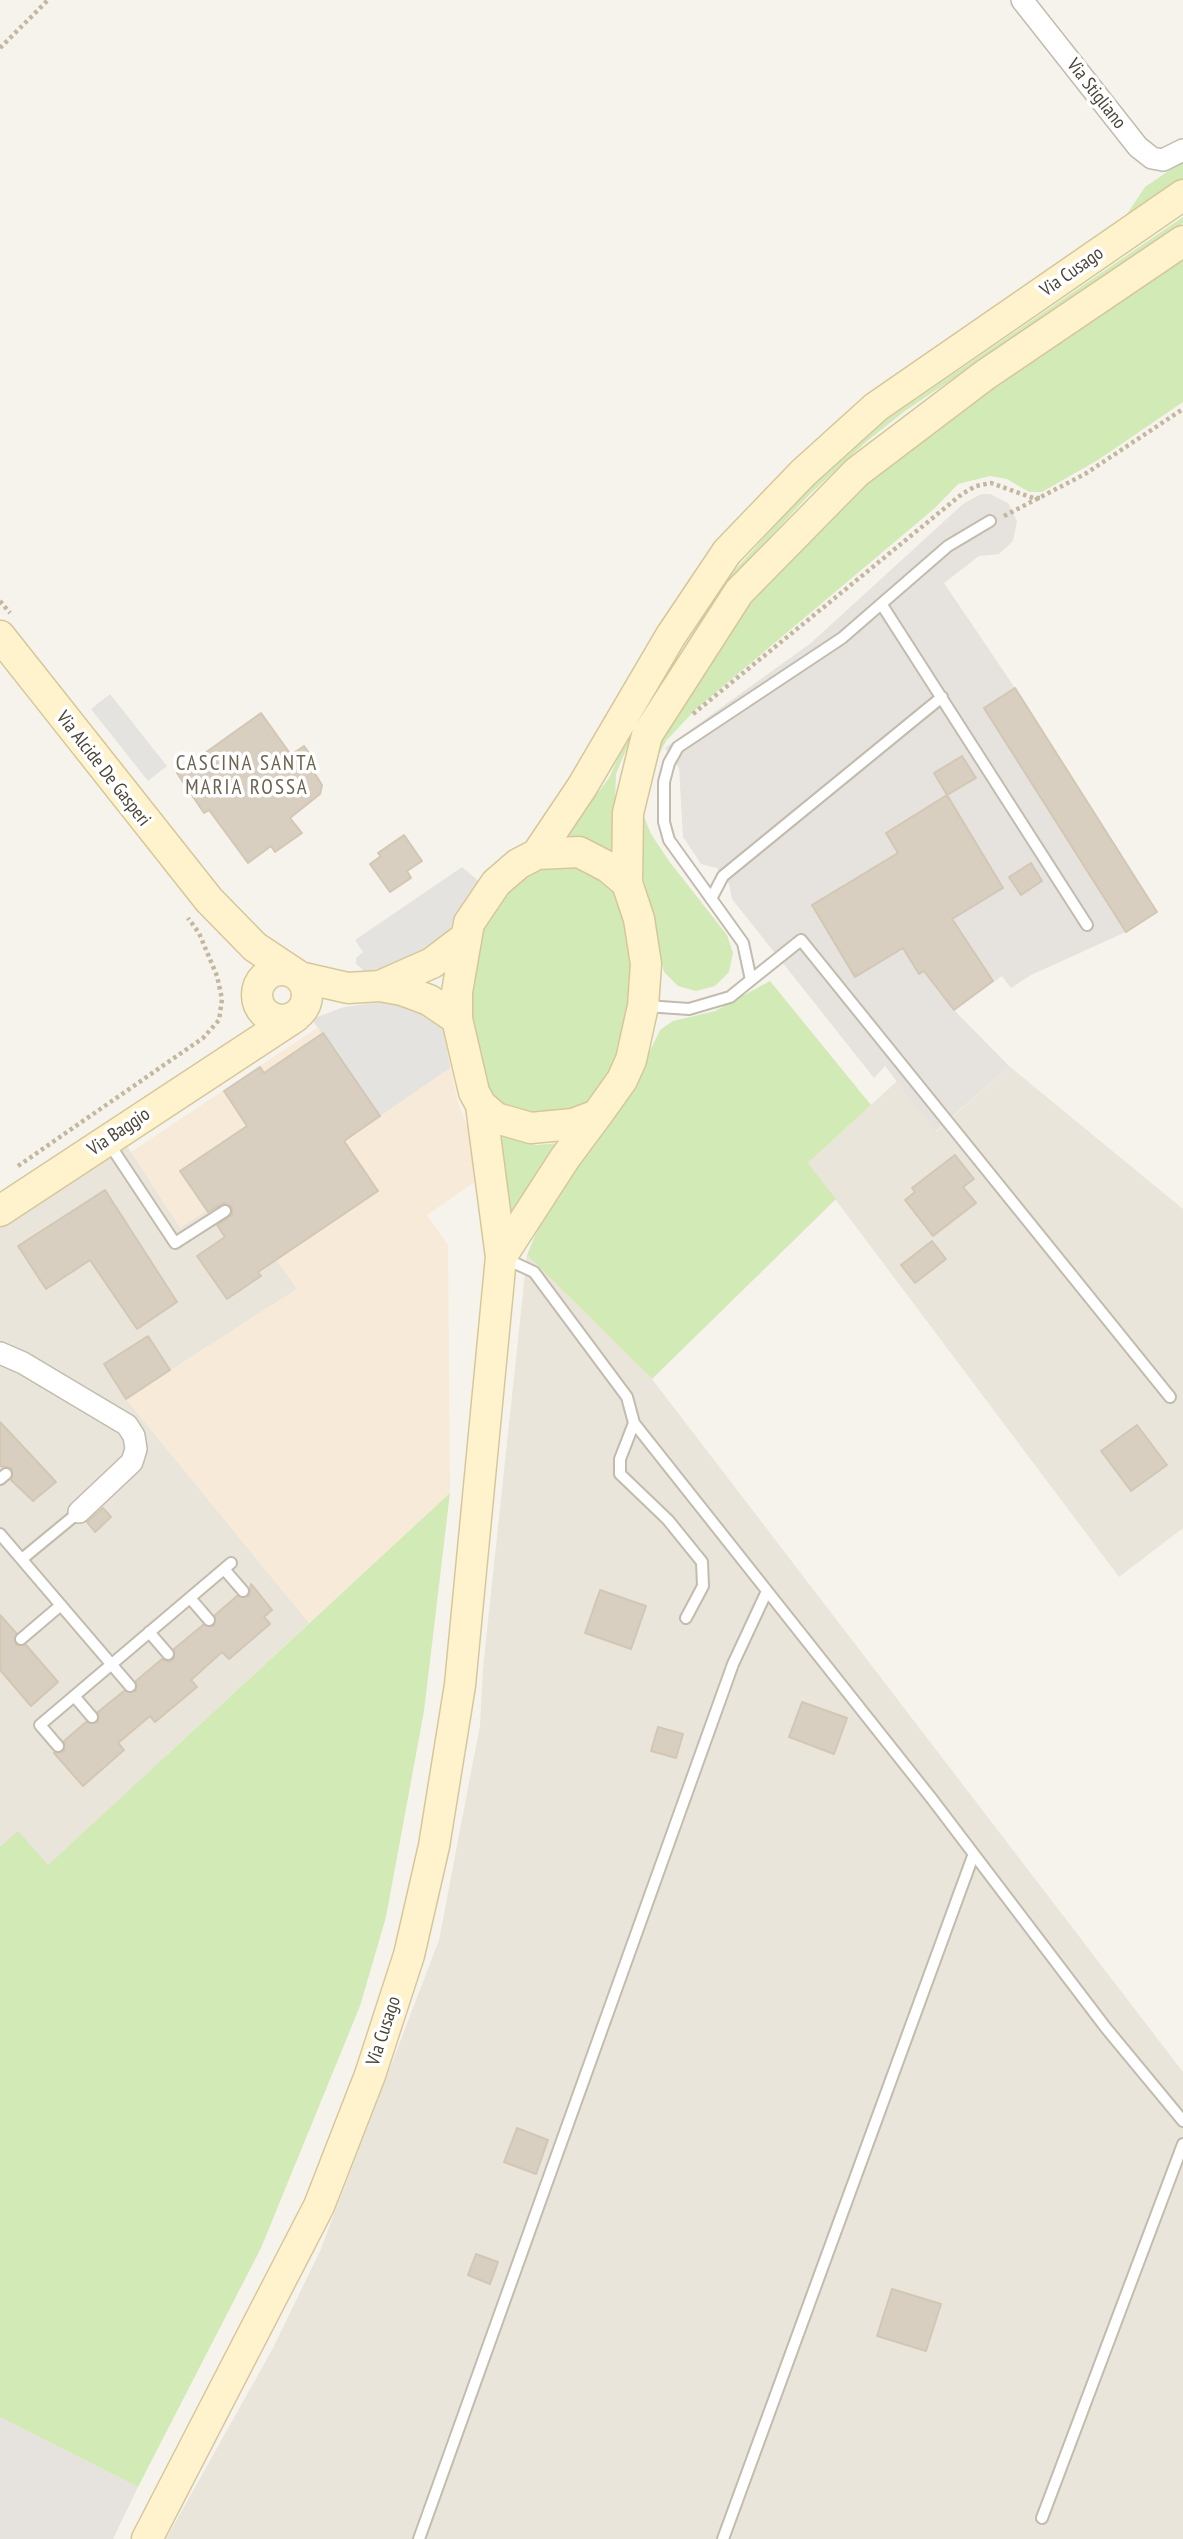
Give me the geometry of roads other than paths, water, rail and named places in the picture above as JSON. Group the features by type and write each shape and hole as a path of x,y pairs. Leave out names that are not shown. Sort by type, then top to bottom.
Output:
{"main road":[{"name":"Via Cusago","path":"537,854 582,787 670,637 727,552 803,472 876,407 1183,195"},
{"name":"Via Cusago","path":"626,883 628,813 647,735 739,593 857,472 985,375 1183,241"},
{"name":"Via Alcide De Gasperi","path":"0,636 197,908 243,958 258,1002"},
{"path":"579,852 608,867 626,883 644,942 646,964 643,1006 631,1060 612,1097 565,1158 501,1257 481,1105 470,1079 457,1019 457,992 465,938 469,923 496,883 518,864 537,854 579,852"},
{"name":"Via Alcide De Gasperi","path":"197,908 297,975"},
{"name":"Via Baggio","path":"380,986 432,963 465,938"},
{"path":"237,1053 258,1002 259,984 268,974 281,970 297,975 307,991 298,1015 274,1019 258,1002"},
{"name":"Via Baggio","path":"297,975 348,988 380,986 429,1000 457,1019"},
{"name":"Via Baggio","path":"0,1211 237,1053 348,988"},
{"path":"481,1105 496,1118 531,1128 573,1124 597,1115"},
{"name":"Via Cusago","path":"147,2539 319,2206 370,2075 409,1955 433,1846 460,1685 501,1257"}],"street":[{"name":"Via Stigliano","path":"1022,0 1138,147 1152,158 1163,160 1183,150"},
{"path":"0,1353 23,1363 127,1424 134,1436 136,1449 132,1462 79,1511"}],"lane":[{"path":"751,980 743,943 669,840 664,822 664,782 669,763 678,747 842,638 948,546 990,522"},
{"path":"882,605 1087,925"},
{"path":"710,899 723,876 942,697"},
{"path":"643,1006 689,1009 730,997 801,940 1170,1397"},
{"path":"106,1140 175,1243 225,1210"},
{"path":"501,1257 534,1272 627,1397 634,1423 932,1799 1106,2028 1183,2121"},
{"path":"634,1423 620,1459 620,1474 668,1520 702,1562 703,1586 686,1618"},
{"path":"22,1559 79,1511"},
{"path":"0,1534 131,1686"},
{"path":"58,1746 40,1725 227,1566 243,1591"},
{"path":"419,2539 733,1664 768,1591"},
{"path":"190,1598 209,1620"},
{"path":"21,1639 61,1605"},
{"path":"149,1632 168,1654"},
{"path":"74,1696 92,1717"},
{"path":"723,2539 973,1856"},
{"path":"1041,2518 1183,2144"}],"district":[{"name":"CASCINA SANTA MARIA ROSSA","path":"247,776"}]}
